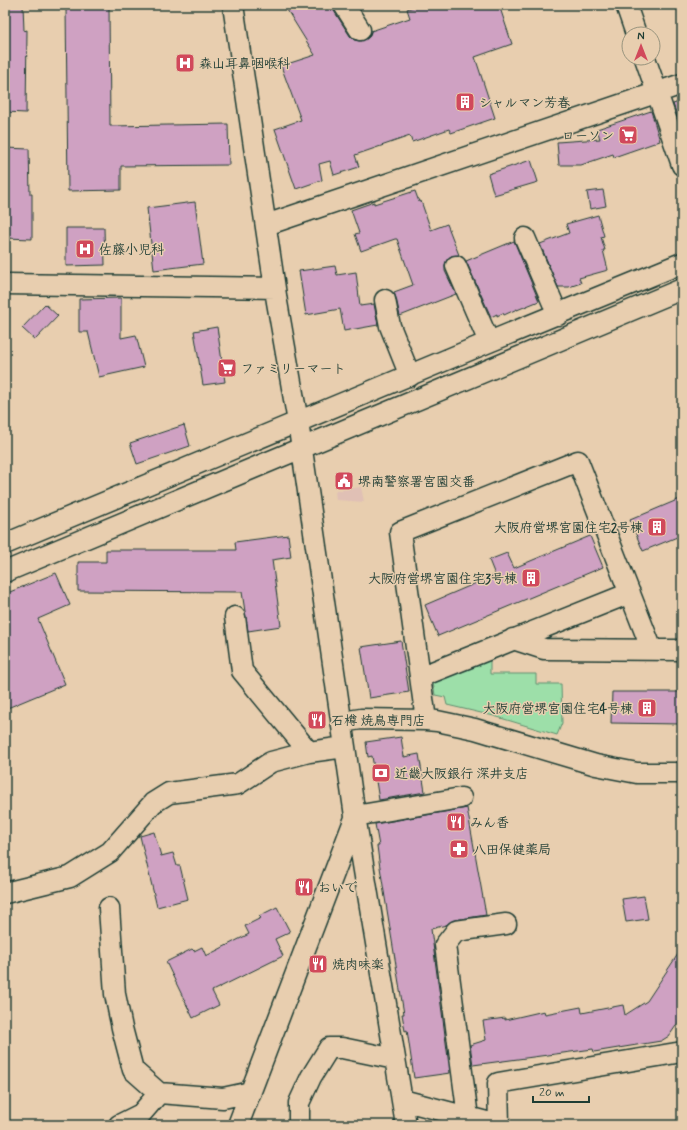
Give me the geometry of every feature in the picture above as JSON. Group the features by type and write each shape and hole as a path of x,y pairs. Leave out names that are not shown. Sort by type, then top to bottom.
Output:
{"street":[{"path":"233,5 275,288 302,448 355,816 406,1125"},
{"path":"344,5 360,30"},
{"path":"626,5 633,26"},
{"path":"648,66 682,165"},
{"path":"266,225 682,84"},
{"path":"525,238 558,315"},
{"path":"5,544 489,342 682,264"},
{"path":"456,266 489,342"},
{"path":"5,284 275,288"},
{"path":"5,572 682,289"},
{"path":"385,300 390,326 410,376"},
{"path":"426,720 400,532 578,461 652,650"},
{"path":"420,677 630,593"},
{"path":"235,617 242,671 309,752"},
{"path":"513,639 544,649 682,650"},
{"path":"342,722 361,719 426,720 475,729 596,765 637,772 682,773"},
{"path":"5,893 70,877 110,852 153,803 169,793 238,784 271,762 309,752 345,747"},
{"path":"355,816 461,798"},
{"path":"238,1125 355,816"},
{"path":"109,908 115,994 133,1070 159,1093 223,1098 251,1092"},
{"path":"468,1117 445,944 456,931 506,924"},
{"path":"300,1125 299,1102 311,1077 329,1048 342,1048 395,1059"},
{"path":"402,1100 498,1125 498,1083 682,1052"},
{"path":"119,1125 141,1114 159,1093"}],"shaded area":[{"path":"361,487 364,502 336,500 335,491"}],"green space":[{"path":"490,660 490,674 536,674 536,684 561,684 562,723 557,735 494,716 447,705 445,697 435,695 433,682"}],"building":[{"path":"6,5 23,5 24,31 27,30 26,113 5,112 5,33 7,33"},
{"path":"284,5 333,5 334,11 350,36 354,40 360,41 370,36 371,31 410,18 407,9 420,5 499,5 512,44 475,57 495,118 451,133 449,129 412,142 410,136 355,155 359,167 334,175 330,161 319,164 322,180 296,189 275,129 301,120 281,66 315,55"},
{"path":"66,7 109,7 110,126 228,124 229,165 121,166 121,190 68,191"},
{"path":"682,101 682,116 678,118 673,104"},
{"name":"ローソン","path":"651,111 660,141 614,157 613,154 581,165 559,165 557,142 600,139 597,129"},
{"path":"5,148 29,149 30,194 32,194 32,239 6,238"},
{"path":"531,160 538,182 494,195 488,174"},
{"path":"603,190 606,206 590,209 587,192"},
{"path":"415,191 419,202 421,201 431,230 447,224 459,255 451,256 447,260 445,271 456,294 400,316 394,292 413,285 397,239 361,251 355,234 359,233 351,210"},
{"path":"195,202 203,264 154,270 147,208"},
{"path":"598,215 604,236 601,237 605,250 603,250 608,270 579,278 581,283 569,287 558,287 540,244 569,233 566,224"},
{"path":"66,228 104,228 105,265 66,266"},
{"path":"514,241 539,301 504,315 503,313 491,317 466,261"},
{"path":"335,266 337,275 356,272 360,306 374,304 378,325 344,331 340,309 306,315 299,271"},
{"path":"121,298 121,338 136,335 144,367 99,377 88,332 79,332 79,299"},
{"path":"45,304 58,316 35,340 22,328"},
{"path":"217,327 225,382 203,385 194,331"},
{"path":"184,425 190,446 137,464 130,443"},
{"name":"大阪府営堺宮園住宅2号棟","path":"682,498 682,535 643,551 630,520"},
{"path":"288,535 291,557 272,560 281,626 248,631 242,592 78,591 78,562 106,562 106,550 236,550 235,542"},
{"name":"大阪府営堺宮園住宅3号棟","path":"590,536 603,567 438,636 425,605 495,575 489,560 507,553 514,568"},
{"path":"56,573 70,605 38,619 65,684 5,709 5,594"},
{"path":"401,641 409,692 369,698 361,647"},
{"name":"大阪府営堺宮園住宅4号棟","path":"612,692 682,692 682,724 611,723"},
{"path":"401,737 404,757 419,754 425,792 379,800 372,756 368,757 366,742"},
{"path":"467,808 486,915 454,920 446,925 431,929 450,1073 414,1078 407,1030 405,1031 402,1014 404,1014 379,861 377,846 379,846 375,824"},
{"path":"154,832 161,856 173,853 177,866 180,866 188,899 157,907 140,836"},
{"path":"644,896 648,919 626,922 622,899"},
{"path":"277,907 290,932 275,939 283,956 212,991 219,1005 193,1018 166,962 192,949 194,951 202,947 206,956 249,934 245,926 261,918 259,916"},
{"path":"682,948 682,1017 669,1036 661,1041 594,1052 593,1049 473,1065 470,1045 486,1040 483,1021 505,1018 505,1020 544,1011 545,1014 581,1007 582,1013 623,1005 625,1015 647,1001"}],"place":[{"name":"森山耳鼻咽喉科","path":"185,63"},
{"name":"シャルマン芳春","path":"465,102"},
{"name":"ローソン","path":"628,135"},
{"name":"佐藤小児科","path":"85,249"},
{"name":"ファミリーマート","path":"227,368"},
{"name":"堺南警察署宮園交番","path":"344,481"},
{"name":"大阪府営堺宮園住宅2号棟","path":"657,527"},
{"name":"大阪府営堺宮園住宅3号棟","path":"531,578"},
{"name":"大阪府営堺宮園住宅4号棟","path":"647,708"},
{"name":"石樽 焼鳥専門店","path":"317,720"},
{"name":"近畿大阪銀行 深井支店","path":"381,773"},
{"name":"みん香","path":"456,822"},
{"name":"八田保健薬局","path":"459,849"},
{"name":"おいで","path":"304,887"},
{"name":"焼肉味楽","path":"318,964"}]}
